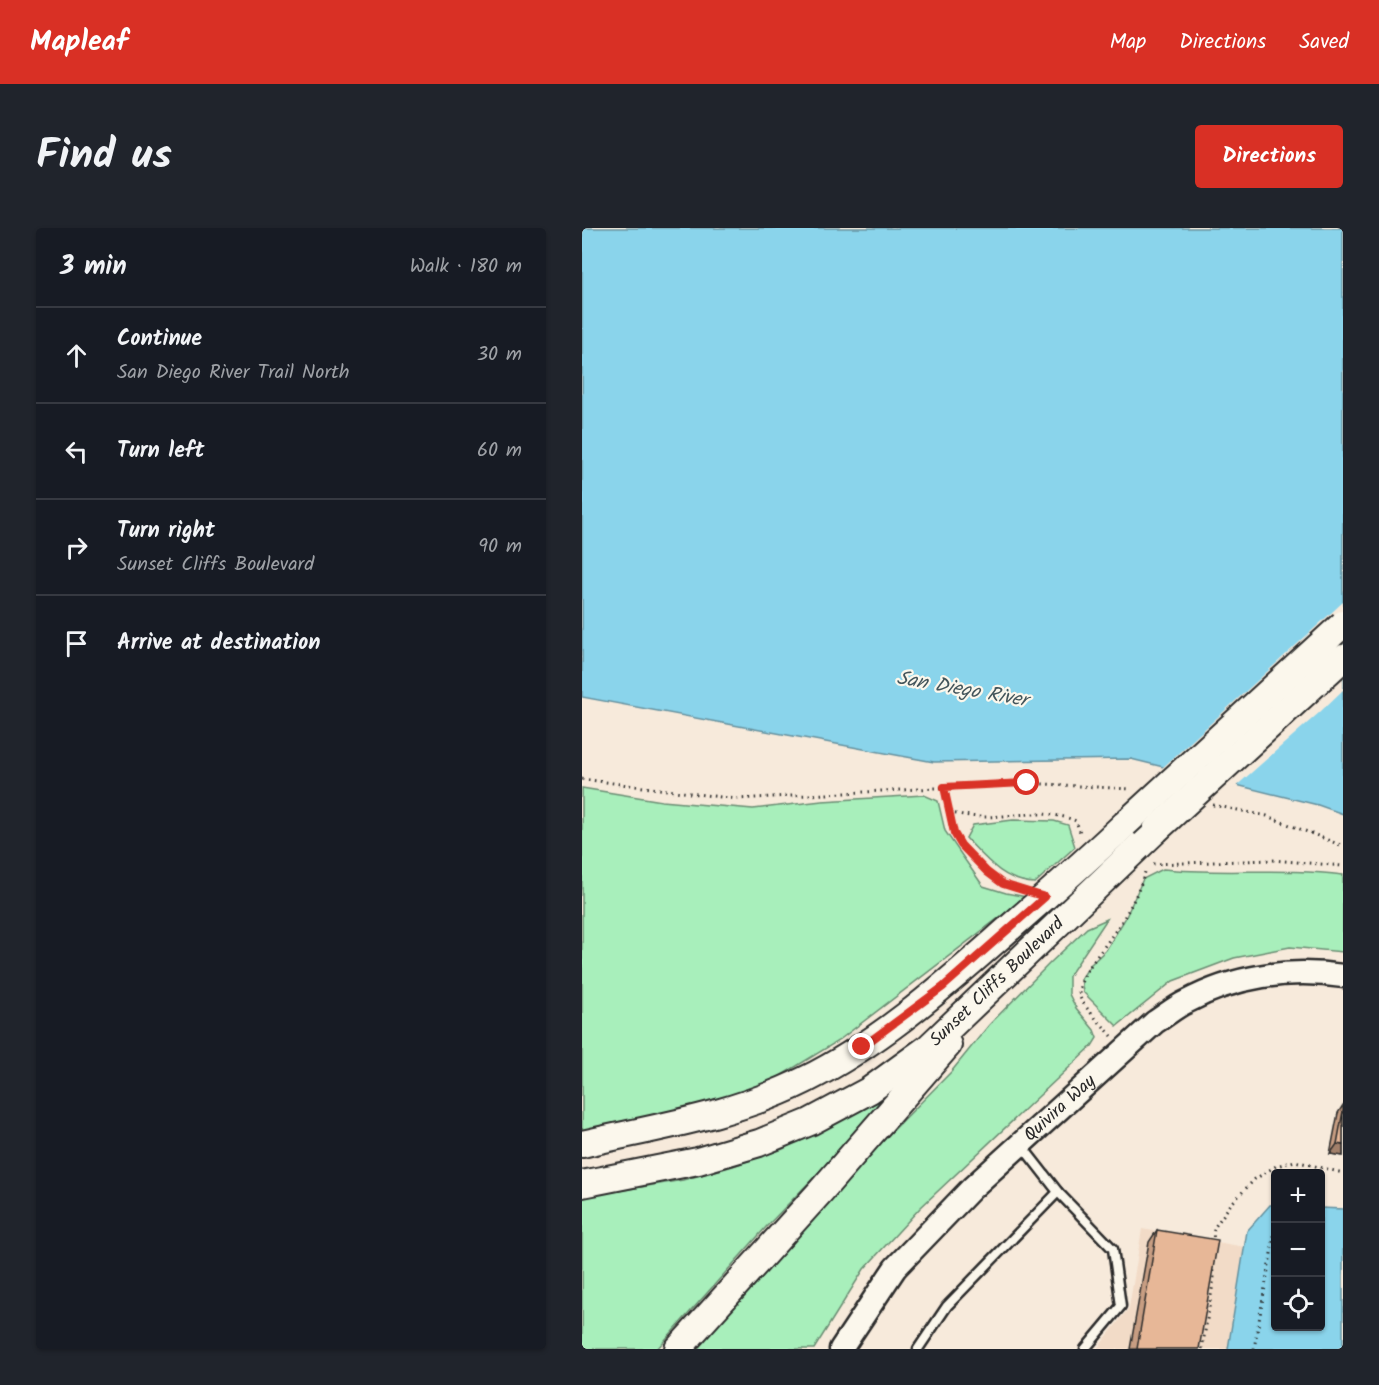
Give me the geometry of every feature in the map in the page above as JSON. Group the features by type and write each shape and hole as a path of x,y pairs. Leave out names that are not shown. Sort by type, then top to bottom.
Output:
{"main road":[{"name":"Sunset Cliffs Boulevard","path":"582,1144 714,1115 757,1100 804,1081 881,1034 943,987 1045,897 1343,624"},
{"name":"Sunset Cliffs Boulevard","path":"582,1184 698,1161 759,1143 810,1122 870,1090 927,1048 1156,830 1343,658"},
{"path":"678,1349 836,1174 966,1025 1014,966"}],"street":[{"name":"Quivira Way","path":"841,1349 895,1268 972,1188 1155,1022 1186,1002 1238,980 1280,973 1343,976"}],"lane":[{"path":"1021,1144 1058,1192 1113,1249 1121,1306 1085,1349"},
{"path":"918,1349 947,1306 1058,1192"}],"path":[{"path":"582,779 736,799 1027,783 1139,790"},
{"path":"944,787 954,833 961,845 987,872 1003,884 1045,897"},
{"path":"1208,804 1267,816 1343,846"},
{"path":"949,813 982,817 1019,814 1062,815 1076,821 1082,838 1095,852"},
{"path":"1124,1049 1080,999 1078,990 1084,976 1126,914 1152,859"},
{"path":"1148,864 1294,860 1343,866"},
{"path":"1212,1248 1214,1228 1231,1204 1255,1179 1276,1166 1295,1161 1343,1173"},
{"path":"1254,1349 1271,1249"},
{"path":"1202,1349 1214,1278 1211,1258"}],"shaded area":[{"path":"1142,1229 1245,1247 1228,1349 1097,1349 1129,1308"}],"green space":[{"path":"582,788 662,801 753,809 822,801 924,795 938,801 945,831 983,886 1026,897 838,1041 777,1078 730,1098 684,1111 582,1132"},
{"path":"1013,820 1054,821 1068,825 1075,847 1035,883 1014,878 996,868 966,838 973,825"},
{"path":"1163,869 1343,875 1343,952 1290,947 1234,958 1173,981 1117,1026 1083,992 1081,979 1090,965 1106,950 1125,919 1143,879"},
{"path":"1107,919 1069,976 1069,994 1097,1038 1092,1046 920,1208 864,1269 814,1349 697,1349 730,1308 852,1172 951,1072 989,1025 1087,928"},
{"path":"890,1091 871,1118 767,1226 657,1349 582,1349 582,1197 683,1180 783,1149"}],"water":[{"name":"San Diego River","path":"582,228 1343,228 1343,814 1318,805 1131,759 934,762 582,697"},
{"path":"1271,1205 1271,1331 1325,1331 1325,1208 1343,1209 1343,1349 1228,1349 1247,1231"}],"pier":[{"path":"1343,602 1343,690 1320,712 1234,788 1160,770"}],"building":[{"path":"1343,1111 1343,1145 1337,1144"},
{"path":"1157,1230 1218,1240 1199,1349 1137,1349"}],"route":[{"path":"862,1047 943,987 1045,897 1003,884 987,872 961,845 954,833 944,787 1027,783"}]}
